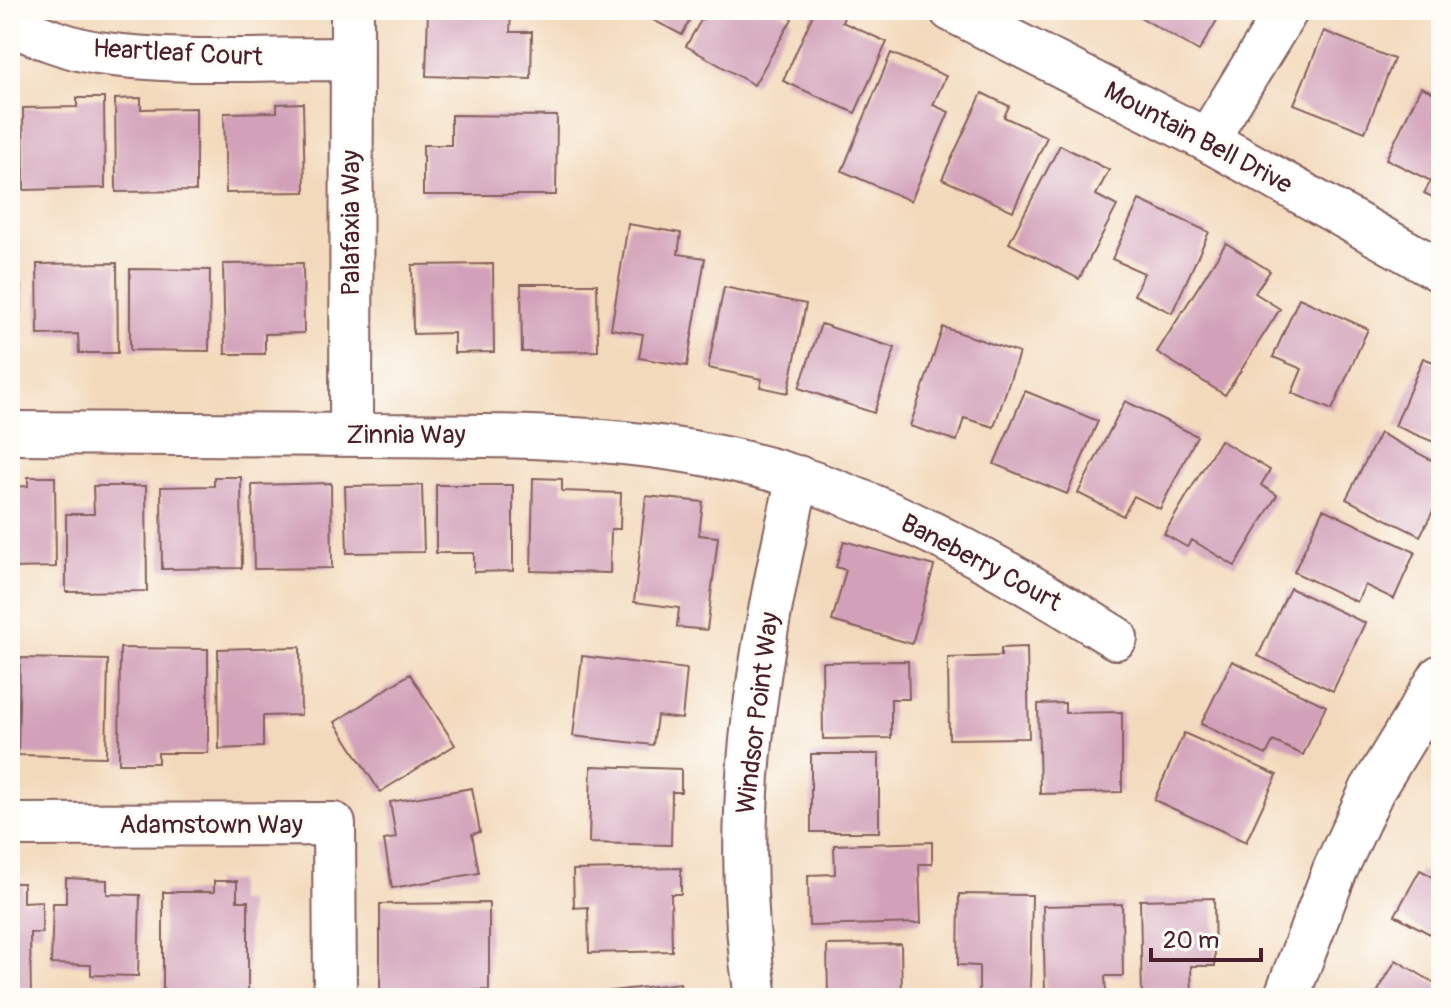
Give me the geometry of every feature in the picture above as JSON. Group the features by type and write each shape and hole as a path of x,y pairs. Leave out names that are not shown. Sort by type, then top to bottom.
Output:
{"street":[{"name":"Palafaxia Way","path":"351,435 352,10"},
{"name":"Mountain Bell Drive","path":"951,10 1207,140 1441,271"},
{"path":"1207,140 1287,10"},
{"name":"Heartleaf Court","path":"10,24 51,41 96,53 153,57 351,59"},
{"name":"Zinnia Way","path":"10,433 510,436 603,441 707,457 798,477"},
{"name":"Baneberry Court","path":"798,477 939,535 1032,585 1116,638"},
{"name":"Windsor Point Way","path":"756,998 749,948 744,858 745,776 775,578 798,477"},
{"path":"1286,998 1335,870 1372,790 1441,677"},
{"name":"Adamstown Way","path":"10,825 334,824 335,998"}],"building":[{"path":"428,10 511,10 510,32 532,32 531,79 426,76"},
{"path":"634,10 695,10 682,35"},
{"path":"707,10 777,10 792,19 754,85 686,46"},
{"path":"815,10 847,10 842,22 887,42 855,113 783,81"},
{"path":"1128,10 1223,10 1199,51"},
{"path":"1324,31 1394,59 1365,132 1294,104"},
{"path":"891,53 946,76 933,105 949,112 911,201 842,171"},
{"path":"1421,87 1441,96 1441,201 1424,193 1431,181 1386,159"},
{"path":"982,93 1009,106 1004,117 1047,137 1013,211 942,179"},
{"path":"77,98 104,98 105,188 24,190 23,108 77,107"},
{"path":"141,98 141,109 196,108 196,191 116,192 115,99"},
{"path":"303,103 305,192 226,193 224,113 277,112 277,104"},
{"path":"451,115 557,116 556,195 423,195 423,145 451,145"},
{"path":"1060,145 1109,170 1096,195 1117,206 1079,279 1009,243"},
{"path":"1139,200 1209,232 1172,313 1134,295 1144,273 1112,259"},
{"path":"628,224 681,233 678,254 705,258 687,366 639,358 643,334 611,329"},
{"path":"1226,243 1270,271 1255,293 1280,309 1225,395 1157,352"},
{"path":"117,263 118,353 79,353 78,334 38,335 37,264"},
{"path":"303,263 304,333 265,334 265,354 225,354 223,264"},
{"path":"493,264 494,352 454,353 454,333 413,334 412,265"},
{"path":"130,269 210,270 209,351 130,350"},
{"path":"521,284 597,284 598,351 522,352"},
{"path":"10,286 21,286 19,354 10,354"},
{"path":"724,287 806,304 788,393 760,387 762,379 708,368"},
{"path":"1299,298 1368,329 1332,410 1292,393 1302,369 1273,357"},
{"path":"821,324 895,348 874,413 799,388"},
{"path":"943,327 1019,353 994,427 964,418 957,441 910,426"},
{"path":"1423,358 1441,365 1441,445 1395,426"},
{"path":"1025,391 1098,421 1067,494 994,464"},
{"path":"1125,401 1197,436 1160,509 1134,496 1123,516 1078,493"},
{"path":"1380,433 1441,465 1441,496 1420,536 1346,499"},
{"path":"1220,440 1270,470 1261,485 1277,495 1235,566 1192,540 1187,547 1164,534"},
{"path":"28,477 55,477 56,567 10,568 10,487 28,486"},
{"path":"214,477 241,477 242,568 162,569 161,487 214,486"},
{"path":"533,478 562,479 562,491 621,493 620,529 611,529 610,573 531,571"},
{"path":"331,483 332,568 254,569 252,485"},
{"path":"422,485 424,552 347,553 345,486"},
{"path":"436,485 513,485 513,571 474,572 474,553 436,553"},
{"path":"93,486 146,486 147,591 66,592 66,514 94,514"},
{"path":"646,496 703,502 699,535 718,537 707,630 677,627 679,608 634,602"},
{"path":"1323,509 1415,552 1394,599 1365,585 1357,602 1294,572"},
{"path":"844,541 934,566 912,644 832,621 846,570 836,567"},
{"path":"1290,588 1365,623 1333,691 1258,656"},
{"path":"300,647 301,715 263,716 263,747 219,749 218,649"},
{"path":"1027,647 1029,738 949,739 948,658 1001,656 1001,648"},
{"path":"120,648 208,649 208,753 158,753 158,763 119,763"},
{"path":"582,656 687,669 682,719 657,716 653,745 573,736"},
{"path":"20,658 108,660 106,757 18,755"},
{"path":"908,661 909,699 891,699 891,738 823,739 822,662"},
{"path":"1232,661 1326,706 1303,755 1273,741 1266,755 1201,724"},
{"path":"410,674 455,745 380,792 335,722"},
{"path":"1065,703 1065,713 1122,712 1122,792 1040,794 1038,704"},
{"path":"1184,733 1277,775 1246,842 1154,800"},
{"path":"811,754 879,754 879,832 811,832"},
{"path":"591,766 681,769 681,792 672,792 671,845 589,843"},
{"path":"472,788 480,832 472,834 479,873 392,888 384,840 396,838 390,802"},
{"path":"932,842 932,864 919,864 921,923 809,926 808,875 835,874 834,845"},
{"path":"681,868 681,894 671,894 672,951 589,953 588,907 574,908 573,870"},
{"path":"1420,870 1441,881 1441,940 1395,915"},
{"path":"66,878 107,880 107,894 140,895 138,976 91,975 91,965 51,964 53,903 66,903"},
{"path":"214,881 237,881 237,901 248,901 248,998 163,998 163,892 214,892"},
{"path":"10,883 23,883 23,902 42,901 42,933 30,933 31,998 10,998"},
{"path":"959,894 1032,895 1030,995 979,994 979,966 958,965"},
{"path":"1214,898 1215,966 1191,966 1192,997 1142,997 1140,900"},
{"path":"489,903 489,990 380,992 380,904"},
{"path":"1122,904 1123,976 1105,976 1106,991 1045,993 1043,906"},
{"path":"901,944 902,998 828,998 827,945"},
{"path":"1396,960 1441,987 1441,998 1374,998"},
{"path":"680,983 682,998 577,998 577,995"}]}
